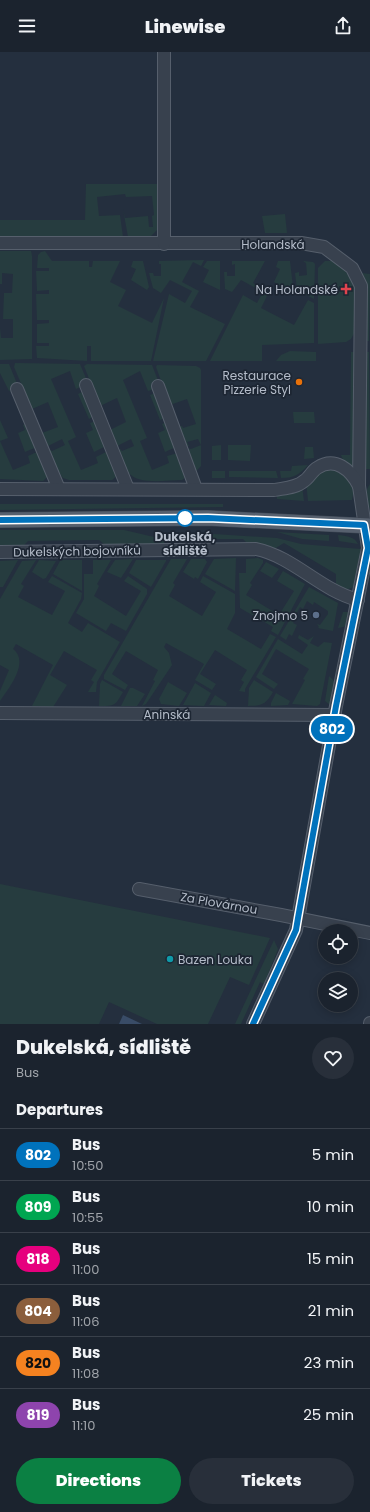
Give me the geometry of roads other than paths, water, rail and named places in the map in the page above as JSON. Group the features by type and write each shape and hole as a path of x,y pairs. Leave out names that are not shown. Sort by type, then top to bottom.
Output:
{"main road":[{"path":"0,520 208,518 367,525"}],"street":[{"path":"164,52 164,244"},
{"name":"Holandská","path":"0,243 164,244 301,242 324,247 352,268 361,286 359,486 367,525 368,548 335,715 296,930 253,1024"},
{"path":"86,385 128,489"},
{"path":"158,386 196,489"},
{"path":"17,389 59,489"},
{"path":"0,489 274,490 289,488 304,482 316,468 331,463 337,464 350,472 359,486 370,475"},
{"name":"Dukelských bojovníků","path":"0,552 256,549 275,555 335,592 358,600"},
{"name":"Aninská","path":"0,713 335,715"},
{"name":"Za Plovárnou","path":"140,889 298,918 370,933"}],"water":[{"path":"123,1015 142,1024 119,1024"}],"place":[{"name":"Na Holandské","path":"346,289"},
{"name":"Restaurace Pizzerie Styl","path":"299,382"},
{"name":"Dukelská, sídliště","path":"185,518"},
{"name":"Znojmo 5","path":"316,615"},
{"name":"Bazen Louka","path":"170,959"}]}
